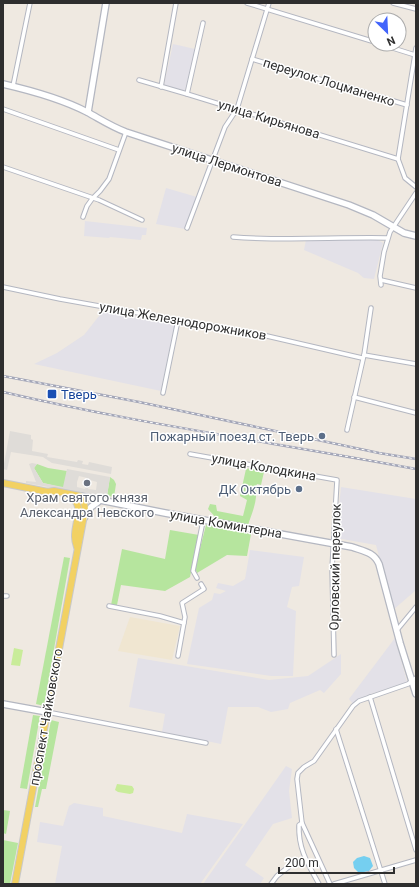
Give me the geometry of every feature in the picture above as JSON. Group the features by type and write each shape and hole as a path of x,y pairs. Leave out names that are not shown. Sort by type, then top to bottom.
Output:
{"main road":[{"path":"88,112 106,3"},
{"name":"улица Лермонтова","path":"3,84 13,86 88,112 106,123 126,132 349,205 373,215 406,234 416,236"},
{"name":"улица Коминтерна","path":"3,483 83,500 97,500 352,547 368,552 377,559 379,564 397,630 414,680 416,694"},
{"name":"улица Коминтерна","path":"46,492 54,491 83,500"},
{"path":"70,497 76,504 79,512"},
{"path":"79,512 83,500 97,500"},
{"name":"проспект Чайковского","path":"15,884 85,511 83,500"},
{"path":"83,520 97,500"},
{"name":"проспект Чайковского","path":"77,551 75,536 79,512"},
{"path":"3,704 47,712"}],"street":[{"path":"13,86 30,3"},
{"path":"160,87 176,3"},
{"path":"247,3 367,40"},
{"path":"188,228 225,128 238,109 269,3"},
{"path":"393,3 416,9"},
{"path":"187,94 203,23"},
{"path":"416,48 398,159 405,178 416,187"},
{"path":"405,52 415,55"},
{"name":"переулок Лоцманенко","path":"252,59 407,105"},
{"name":"улица Кирьянова","path":"139,80 398,159"},
{"path":"411,84 416,86"},
{"path":"3,109 119,150"},
{"path":"83,217 87,206 108,179 126,132"},
{"path":"3,167 106,203 142,220"},
{"path":"381,285 380,276 387,238 416,193"},
{"path":"232,237 265,239 348,237 387,238"},
{"path":"381,280 416,288"},
{"name":"улица Железнодорожников","path":"3,287 268,336 363,356 416,364"},
{"path":"347,430 363,356 371,308"},
{"path":"163,393 178,320"},
{"path":"354,397 416,413"},
{"name":"улица Колодкина","path":"190,454 337,480"},
{"name":"Орловский переулок","path":"334,655 332,569 337,480"},
{"path":"197,578 193,571 203,520"},
{"path":"178,656 185,617 182,602 204,589 201,584"},
{"path":"109,606 160,616 184,623"},
{"path":"397,630 416,607"},
{"path":"330,884 302,823 297,779 298,773 314,760 353,706 359,701 408,684 414,680"},
{"path":"370,697 416,850"},
{"path":"47,712 206,743"},
{"path":"336,729 385,884"},
{"path":"302,823 299,825 298,836 300,847 319,884"},
{"path":"334,884 416,860"},
{"path":"271,884 277,876 290,865 306,861"}],"shaded area":[{"path":"173,44 195,49 185,91 164,85"},
{"path":"166,188 197,197 185,229 156,224"},
{"path":"85,221 147,228 146,235 142,235 141,240 84,236"},
{"path":"306,240 378,240 383,243 374,279 364,278 358,273 304,250"},
{"path":"103,311 175,323 161,391 34,364 57,353 84,335"},
{"path":"10,431 31,435 31,439 33,440 32,451 48,454 47,457 77,462 78,460 83,461 82,464 88,465 89,462 112,467 111,474 52,463 43,457 11,452 7,470 3,469"},
{"path":"29,464 37,464 34,468 43,483 63,487 67,469 110,477 107,496 114,497 113,499 26,483 26,481 36,482","holes":["79,476 87,478 87,481 90,482 90,480 97,482 96,490 88,489 89,486 86,486 85,489 77,487"]},
{"path":"341,487 416,499 416,590 393,610 376,545 336,538"},
{"path":"250,550 304,557 299,586 292,587 287,607 296,611 293,676 271,676 187,664 199,608 212,600 214,593 220,594 226,591 216,588 218,583 233,586 245,579"},
{"path":"130,617 180,626 172,660 118,651"},
{"path":"395,638 407,682 368,695 353,704 349,699"},
{"path":"341,654 341,674 324,693 320,690 290,703 288,709 271,712 258,707 228,707 221,744 162,732 165,714 129,707 138,658 269,680 308,676"},
{"path":"286,766 292,769 289,791 292,818 273,824 245,865 264,878 260,884 203,884"},
{"path":"74,803 103,808 103,816 182,833 187,814 243,824 200,884 55,884 62,846 37,842 40,822 63,826 69,806"}],"green space":[{"path":"37,464 48,468 67,471 64,488 43,483 34,468"},
{"path":"251,468 264,472 261,485 257,484 256,486 255,504 248,525 217,519 208,509 210,504 216,505 217,511 243,516 247,500 240,496 246,469"},
{"path":"110,477 116,484 114,497 107,496"},
{"path":"206,525 251,534 247,556 227,555 197,573 195,568"},
{"path":"170,530 199,535 190,577 165,591 121,585 117,605 111,605 122,549 165,559"},
{"path":"64,557 70,558 44,706 36,704"},
{"path":"14,648 23,650 20,666 11,665"},
{"path":"33,715 40,716 27,789 20,788"},
{"path":"51,720 59,722 46,789 42,789 38,807 35,807"},
{"path":"117,784 132,786 134,789 133,793 118,792 115,790"},
{"path":"3,810 10,811 6,834 3,833"},
{"path":"3,840 18,843 10,884 3,884"}],"water":[{"path":"364,856 370,858 373,866 369,871 359,873 354,868 353,862 357,858"}],"railway":[{"path":"3,376 139,402 379,453 416,459"},
{"path":"3,392 157,424 416,469"}],"place":[{"name":"Тверь","path":"52,394"},
{"name":"Пожарный поезд ст. Тверь","path":"322,436"},
{"name":"Храм святого князя Александра Невского","path":"87,483"},
{"name":"ДК Октябрь","path":"299,489"}]}
